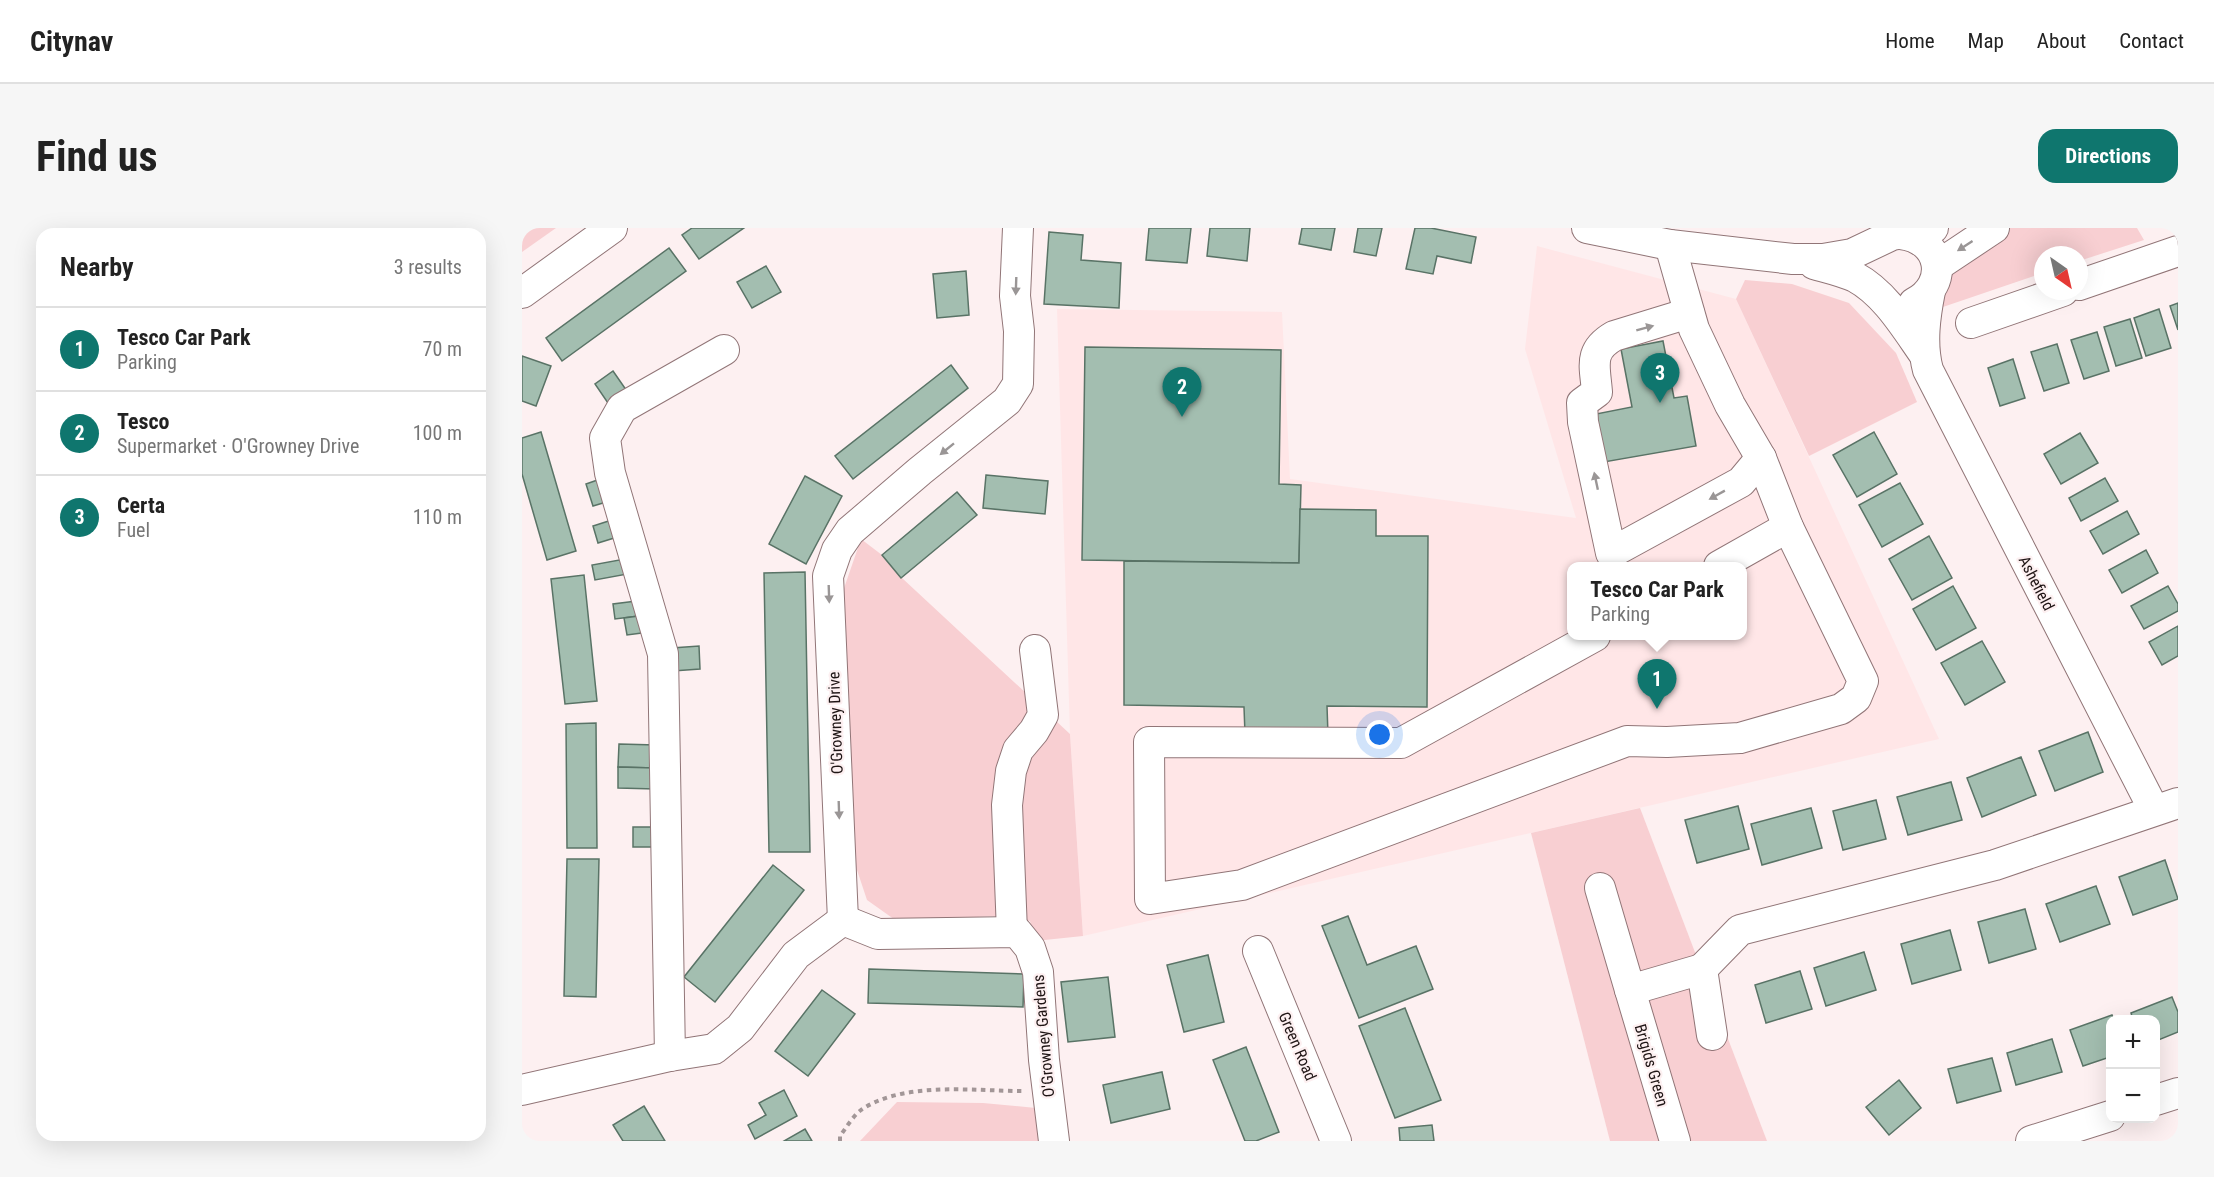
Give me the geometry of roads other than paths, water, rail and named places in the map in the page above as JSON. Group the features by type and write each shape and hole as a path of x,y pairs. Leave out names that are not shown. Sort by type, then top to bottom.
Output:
{"street":[{"path":"522,293 612,228"},
{"name":"O'Growney Drive","path":"843,920 828,576 837,550 850,531 1007,401 1018,384 1019,331 1015,296 1018,228"},
{"path":"1587,228 1670,245 1793,259 1838,258 1863,250 1893,236 1933,228"},
{"path":"1924,354 1927,309 1934,278 1929,246 1912,235 1893,236 1876,245 1867,262 1866,272 1877,295 1902,305 1923,298 1934,278 1994,228"},
{"path":"1588,640 1401,743 1149,742 1150,899 1242,885 1627,741 1667,742 1740,738 1841,709 1856,698 1863,681 1788,527 1761,458 1730,405 1694,329 1670,245"},
{"path":"2088,282 2178,251"},
{"path":"1793,259 1845,273 1862,282 1877,295 1924,354"},
{"path":"1971,323 2037,300"},
{"path":"1689,313 1614,336 1603,342 1595,353 1597,392 1582,403 1583,422 1611,553 1741,483 1761,458"},
{"path":"670,1056 663,654 610,474 605,438 622,408 723,350"},
{"name":"Ashefield","path":"1702,969 1740,930 1995,865 2166,807 1928,370 1924,354"},
{"path":"1728,562 1788,527"},
{"path":"522,1090 670,1056 714,1049 740,1028 796,955 843,920 878,934 1012,932 1007,806 1011,771 1018,750 1034,731 1043,715 1035,650"},
{"name":"Brigids Green","path":"1599,888 1674,1141"},
{"name":"O'Growney Gardens","path":"1012,932 1017,932 1030,948 1038,972 1047,1092 1054,1141"},
{"name":"Green Road","path":"1258,951 1336,1141"},
{"path":"1630,990 1702,969 1712,1035"},
{"path":"2160,1099 2178,1093"},
{"path":"2031,1141 2085,1133 2106,1119"}],"place":[{"name":"Certa","path":"1660,403"},
{"name":"Tesco","path":"1182,417"},
{"name":"Tesco Car Park","path":"1657,709"}]}
